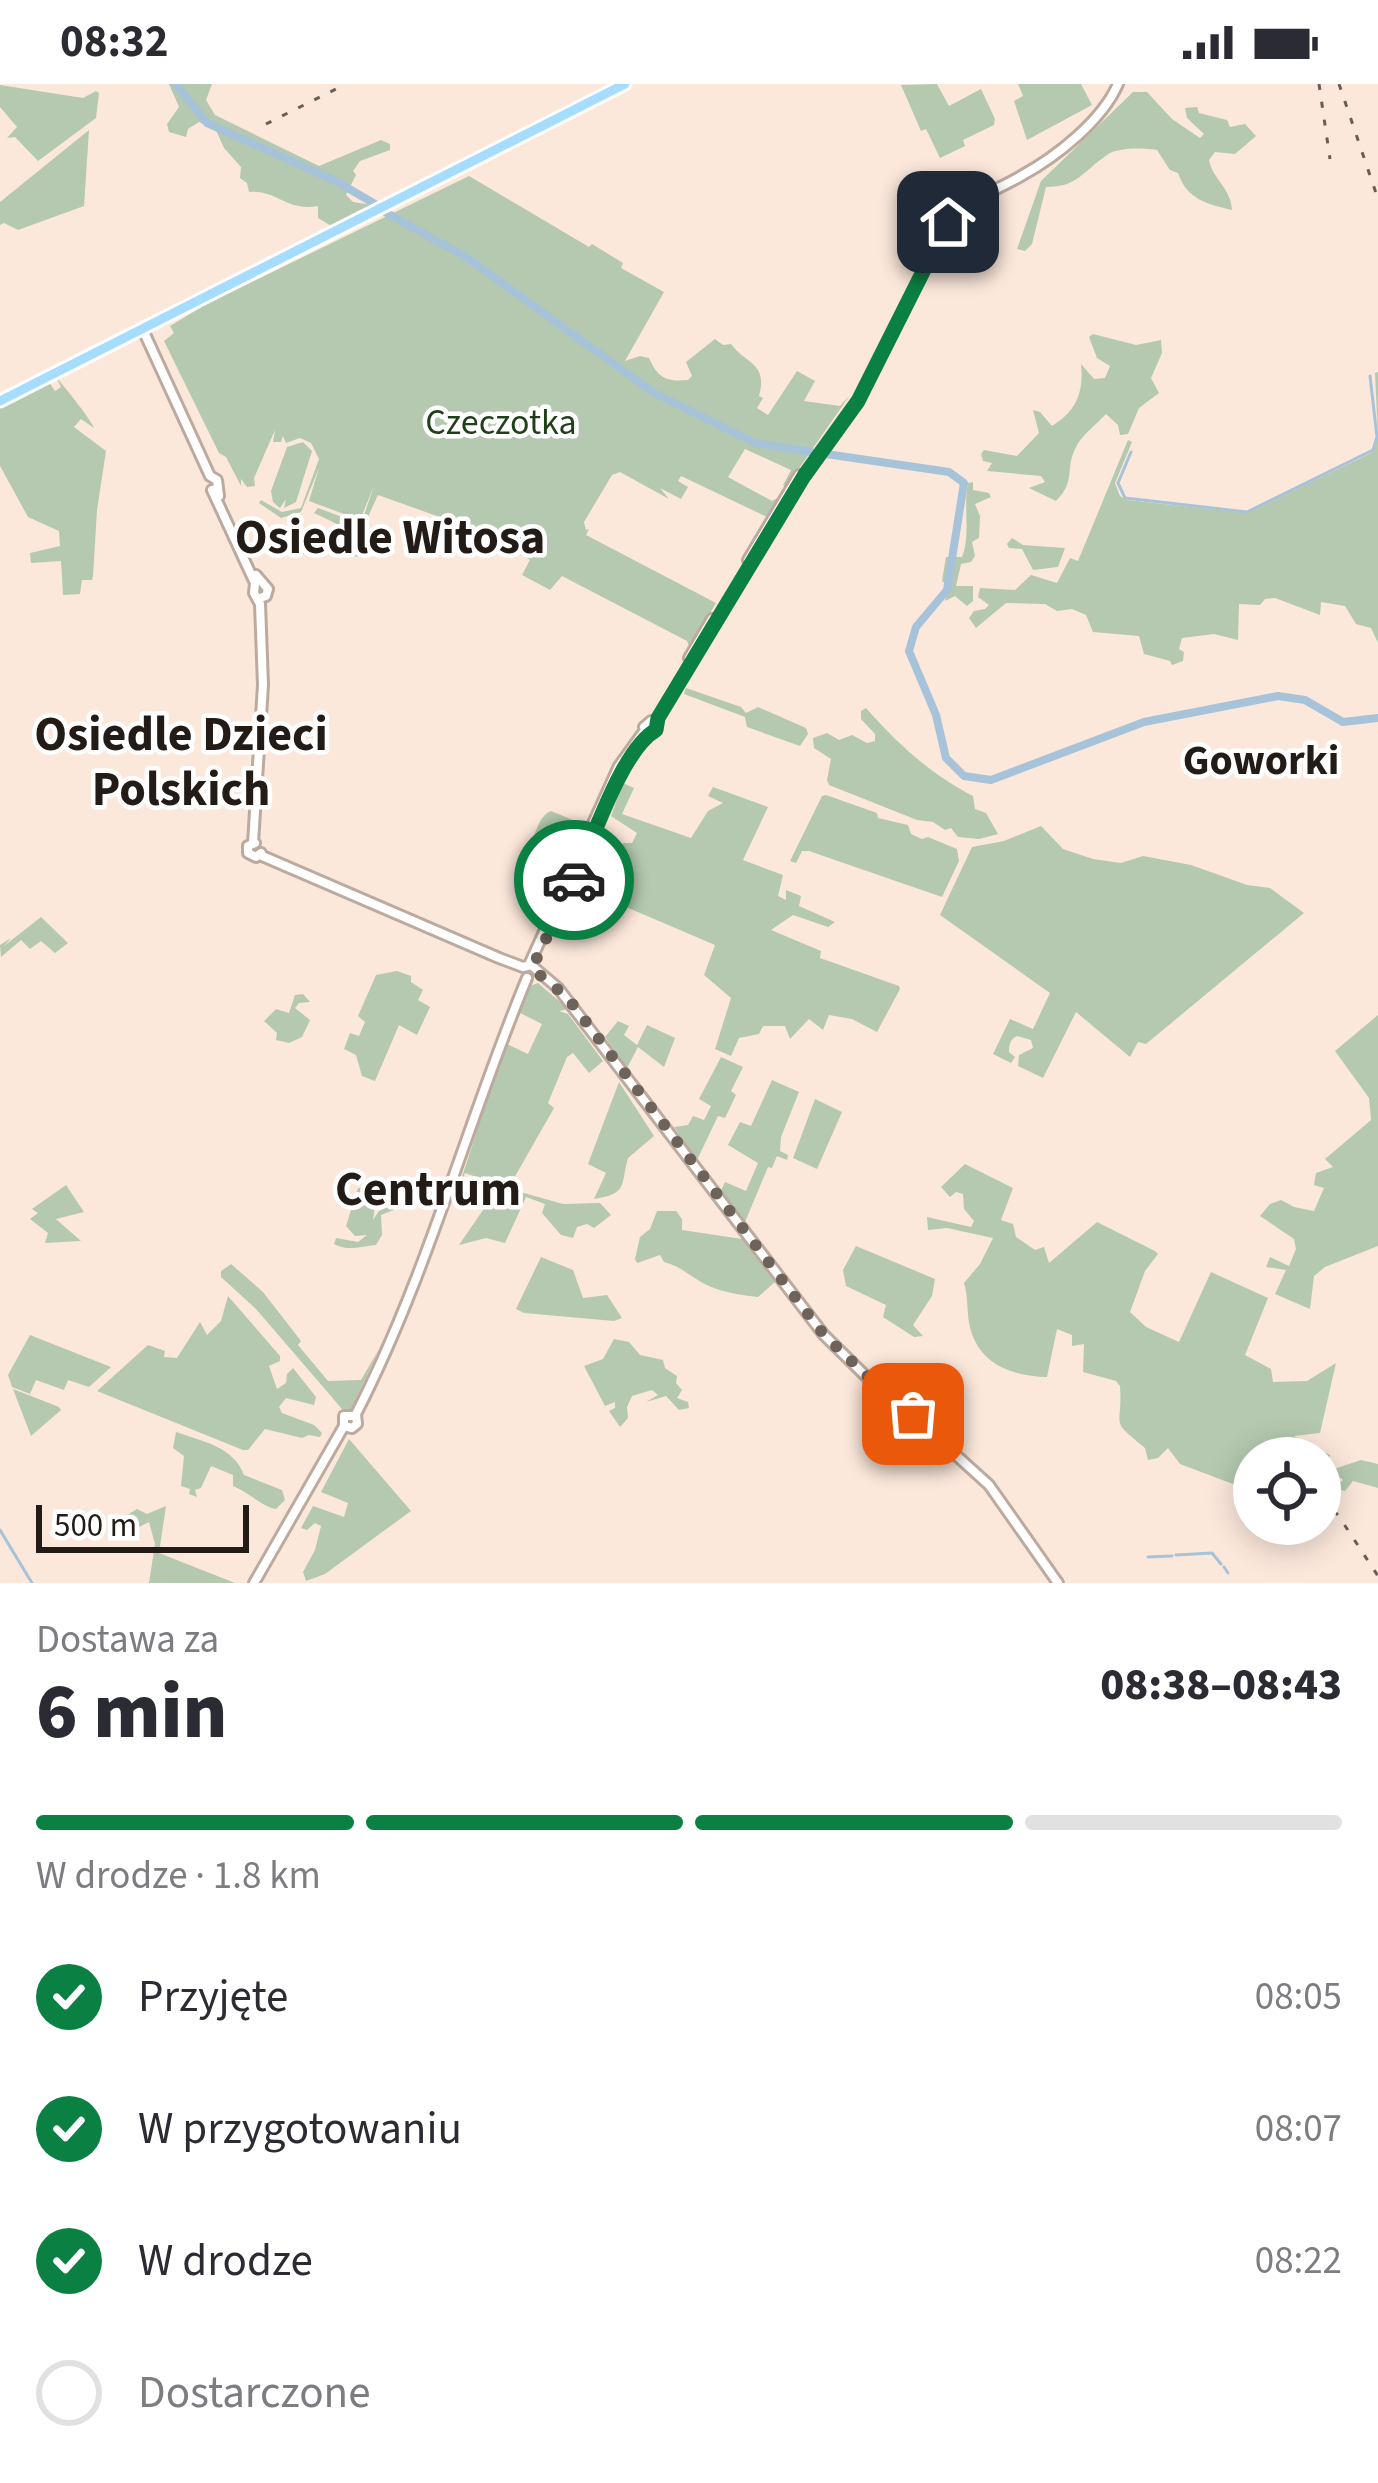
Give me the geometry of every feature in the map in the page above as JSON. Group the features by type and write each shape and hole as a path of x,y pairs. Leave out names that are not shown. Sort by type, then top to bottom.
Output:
{"main road":[{"path":"0,399 626,84"},
{"path":"257,1583 346,1428 356,1426 354,1415 439,1208 497,1036 605,815 622,770 647,732 656,730 654,722 853,400 885,345 946,216 967,198 1039,158 1099,106 1115,84"},
{"path":"142,328 208,476 217,480 213,489 258,584 254,592 262,597 258,848 528,971 567,997 824,1335 891,1397 904,1397 904,1408 989,1485 1058,1583"}],"green space":[{"path":"169,84 212,84 206,100 215,115 319,166 381,140 390,144 390,150 360,161 346,195 353,202 373,205 333,227 318,218 318,206 298,206 249,192 240,178 241,167 216,130 199,122 188,129 186,137 169,132 167,124 179,107"},
{"path":"937,84 949,106 981,89 995,119 994,125 963,140 965,146 940,158 926,129 921,131 901,85"},
{"path":"1018,84 1081,84 1092,105 1027,140 1014,101 1023,96"},
{"path":"0,85 83,98 96,91 96,118 38,161 15,137 7,138 17,127 0,107"},
{"path":"1133,92 1147,92 1172,119 1200,138 1204,134 1187,118 1185,108 1197,107 1199,113 1227,120 1230,127 1245,124 1256,136 1235,154 1215,152 1209,160 1232,210 1193,195 1157,150 1118,151 1073,181 1046,187 1032,244 1025,251 1017,249 1041,181"},
{"path":"89,130 84,206 18,230 0,225 0,202"},
{"path":"469,176 589,247 592,244 623,263 621,268 664,292 625,361 649,358 664,377 688,380 692,376 686,362 715,339 731,344 758,371 763,398 757,408 768,415 797,371 815,381 804,401 840,406 850,395 786,487 791,470 745,449 728,477 772,501 781,496 767,517 681,476 678,481 688,487 681,499 660,488 669,499 620,472 612,475 584,522 589,529 586,535 716,603 690,647 687,641 562,576 550,590 522,575 530,560 476,530 378,495 362,534 364,558 333,552 337,524 314,513 318,508 361,524 374,486 360,520 309,501 319,468 301,512 281,518 259,503 282,512 301,508 319,459 311,443 300,438 286,443 283,436 281,442 273,442 275,430 254,478 255,486 247,487 241,479 241,486 226,457 219,453 164,341 174,333 170,326 205,305"},
{"path":"1093,334 1136,345 1161,340 1162,353 1151,378 1159,393 1139,408 1128,434 1120,435 1118,425 1106,414 1078,444 1066,487 1056,501 1029,488 1045,482 1041,476 987,471 992,463 983,461 984,450 1017,456 1039,433 1033,410 1052,426 1067,414 1079,392 1081,364 1094,379 1105,378 1110,366 1097,358 1089,337"},
{"path":"1378,372 1378,437 1375,373"},
{"path":"56,377 94,428 81,419 74,427 106,451 93,576 82,580 80,594 63,595 61,561 31,563 30,553 60,546 59,531 28,517 0,466 0,406 49,382 55,391 61,387"},
{"path":"1378,437 1378,643 1371,628 1356,624 1345,606 1321,602 1320,615 1275,598 1260,605 1239,604 1238,640 1214,634 1182,638 1183,661 1172,665 1144,654 1139,636 1093,632 1086,615 1072,609 1006,603 976,628 969,618 989,605 978,597 980,588 1015,590 1031,575 1057,583 1070,558 1078,561 1128,440 1132,442 1115,483 1120,496 1247,513 1371,453"},
{"path":"303,442 312,451 296,502 284,508 286,499 280,508 271,491 287,447"},
{"path":"973,482 973,490 991,497 975,504 980,516 979,538 972,542 975,556 961,564 956,586 973,586 973,601 967,606 955,596 945,601 949,587 942,581 946,557 962,557 968,483"},
{"path":"1012,538 1023,545 1065,548 1058,567 1033,570 1022,549 1009,548"},
{"path":"686,688 741,707 746,713 758,707 806,728 808,734 800,746 747,727 745,717 684,694"},
{"path":"866,708 915,757 973,796 975,809 986,813 998,834 958,837 951,828 945,830 829,785 831,759 814,748 813,738 827,733 839,740 852,735 867,743 875,741 875,734 861,719"},
{"path":"623,783 634,788 622,814 691,838 708,811 723,803 708,796 713,787 768,807 743,860 783,875 778,896 786,900 786,890 801,896 799,906 835,922 828,927 793,915 771,930 821,951 820,958 899,986 877,1032 852,1019 829,1015 823,1030 809,1019 790,1039 785,1026 763,1026 759,1034 739,1038 731,1056 715,1049 731,998 704,975 715,945 577,886 597,847 616,855 637,833 611,816"},
{"path":"826,795 877,813 878,818 908,825 911,834 922,839 957,849 959,861 942,897 809,851 802,851 796,863 790,861"},
{"path":"551,811 587,826 581,840 569,835 550,858 532,850 540,822"},
{"path":"1041,826 1063,849 1093,859 1121,863 1143,856 1191,865 1270,888 1304,913 1146,1044 1138,1042 1130,1057 1076,1012 1043,1078 1018,1066 1019,1055 1033,1048 1031,1040 1013,1039 1011,1063 993,1054 1010,1019 1033,1029 1050,993 940,915 972,847"},
{"path":"41,917 68,943 55,953 41,941 30,949 21,940 1,957 0,945"},
{"path":"397,971 411,976 411,982 423,990 418,1000 430,1007 417,1035 399,1025 375,1081 362,1076 356,1055 344,1049 350,1033 359,1036 365,1022 358,1016 376,975"},
{"path":"538,983 568,1009 559,1011 568,1014 603,1061 589,1073 573,1053 567,1057 548,1103 554,1108 509,1187 485,1190 482,1179 465,1173 463,1179 481,1189 465,1190 459,1185 509,1034 507,1044 528,1054 542,1024 518,1012 530,986"},
{"path":"303,994 310,1002 295,1008 310,1020 302,1037 289,1043 276,1040 277,1033 264,1021 276,1009 289,1013 295,995"},
{"path":"1378,1015 1378,1246 1314,1276 1310,1309 1275,1294 1286,1270 1266,1267 1270,1257 1289,1266 1296,1249 1294,1239 1260,1216 1281,1200 1314,1211 1324,1188 1314,1185 1316,1173 1333,1167 1325,1159 1371,1120 1369,1098 1335,1051"},
{"path":"618,1021 629,1026 624,1035 637,1045 647,1025 675,1038 664,1067 638,1047 627,1068 605,1037"},
{"path":"721,1057 743,1067 725,1118 718,1116 697,1160 674,1127 688,1125 693,1116 704,1120 711,1106 699,1099"},
{"path":"772,1080 799,1092 781,1137 780,1151 788,1155 787,1160 777,1156 772,1168 768,1167 745,1222 721,1191 725,1182 746,1191 758,1163 728,1145 740,1122 751,1126"},
{"path":"619,1082 654,1136 628,1158 618,1191 594,1199 606,1173 588,1164"},
{"path":"815,1099 842,1112 817,1169 793,1158"},
{"path":"965,1164 1013,1188 1001,1220 1013,1224 1016,1237 1035,1250 1044,1247 1049,1263 1097,1222 1155,1251 1158,1254 1145,1271 1130,1312 1146,1327 1179,1342 1211,1272 1268,1298 1245,1355 1271,1369 1273,1382 1307,1381 1336,1363 1320,1433 1233,1437 1233,1484 1180,1464 1168,1448 1148,1460 1145,1448 1120,1422 1120,1386 1083,1372 1084,1344 1072,1346 1072,1335 1057,1329 1047,1377 1011,1371 991,1361 971,1331 964,1283 993,1238 947,1228 928,1230 927,1217 971,1227 974,1221 964,1209 963,1194 950,1197 941,1187"},
{"path":"66,1185 84,1212 56,1219 81,1241 45,1243 48,1233 30,1219 38,1213 32,1209"},
{"path":"358,1188 371,1188 377,1194 373,1220 379,1211 390,1206 394,1210 381,1215 382,1235 376,1245 350,1248 334,1244 336,1238 358,1242 367,1235 355,1236 346,1226"},
{"path":"517,1191 563,1204 600,1203 611,1215 594,1228 577,1227 573,1238 561,1235 542,1213 545,1204 526,1197 505,1243 486,1238 459,1245 494,1194"},
{"path":"657,1211 676,1211 682,1230 742,1239 775,1282 758,1297 709,1286 664,1262 660,1255 637,1263 640,1237 650,1229"},
{"path":"856,1246 935,1279 932,1296 913,1325 923,1336 914,1337 883,1317 886,1305 846,1286 843,1270"},
{"path":"541,1257 573,1270 583,1298 607,1295 622,1318 614,1321 516,1309"},
{"path":"231,1264 263,1292 328,1381 361,1380 379,1349 351,1410 342,1409 256,1309 221,1277 221,1271"},
{"path":"228,1296 280,1356 280,1361 269,1366 277,1389 293,1368 316,1397 314,1405 286,1398 279,1407 282,1413 314,1425 320,1437 265,1429 243,1450 97,1391 148,1345 165,1351 164,1357 177,1358 200,1322 207,1335 221,1321"},
{"path":"30,1335 111,1367 89,1387 68,1380 64,1390 36,1380 30,1394 12,1387 8,1375"},
{"path":"614,1339 629,1342 640,1355 663,1360 665,1368 677,1376 682,1390 677,1398 688,1402 689,1408 679,1410 666,1396 646,1402 658,1395 652,1390 632,1396 628,1418 620,1427 609,1411 615,1402 605,1406 584,1366 603,1359"},
{"path":"13,1389 59,1407 61,1410 31,1436"},
{"path":"176,1432 225,1452 244,1475 282,1490 285,1500 276,1509 266,1505 233,1486 233,1475 211,1466 201,1488 195,1490 197,1497 189,1494 190,1489 181,1486 184,1456 173,1448"},
{"path":"349,1439 411,1511 325,1574 306,1581 303,1572 321,1526 301,1528 313,1506 344,1517 348,1503 321,1492"},
{"path":"1361,1460 1378,1464 1378,1488 1353,1481 1341,1490 1341,1467"},
{"path":"166,1506 159,1553 235,1583 149,1583 155,1544 149,1522 125,1534 117,1521 137,1509 147,1514"}],"waterway":[{"name":"Czeczotka","path":"176,84 207,123 334,180 375,204"},
{"name":"Czeczotka","path":"385,212 466,257 654,393 755,443 811,452"},
{"path":"1131,452 1118,483 1125,498 1247,512 1373,450 1377,437 1370,376"},
{"name":"Czeczotka","path":"826,454 949,472 964,483 947,590 916,627 909,651 936,715 946,758 964,776 991,780 1144,722 1278,696 1305,700 1343,722 1378,718"},
{"path":"0,1530 32,1583"},
{"path":"1176,1555 1212,1553 1221,1564"},
{"path":"1148,1557 1172,1556"},
{"path":"1224,1567 1228,1573"}],"railway":[{"path":"266,124 346,84"},
{"path":"1319,84 1330,159"},
{"path":"1339,84 1378,199"},
{"path":"1341,1520 1378,1576"}],"way so far":[{"path":"574,880 533,966 535,971 567,997 833,1346 880,1388 904,1397 913,1414"}],"district":[{"name":"Osiedle Witosa","path":"390,536"},
{"name":"Goworki","path":"1261,759"},
{"name":"Osiedle Dzieci Polskich","path":"181,760"},
{"name":"Centrum","path":"428,1188"}],"route":[{"path":"574,880 622,770 657,729 658,718 804,476 858,401 948,222"}]}
